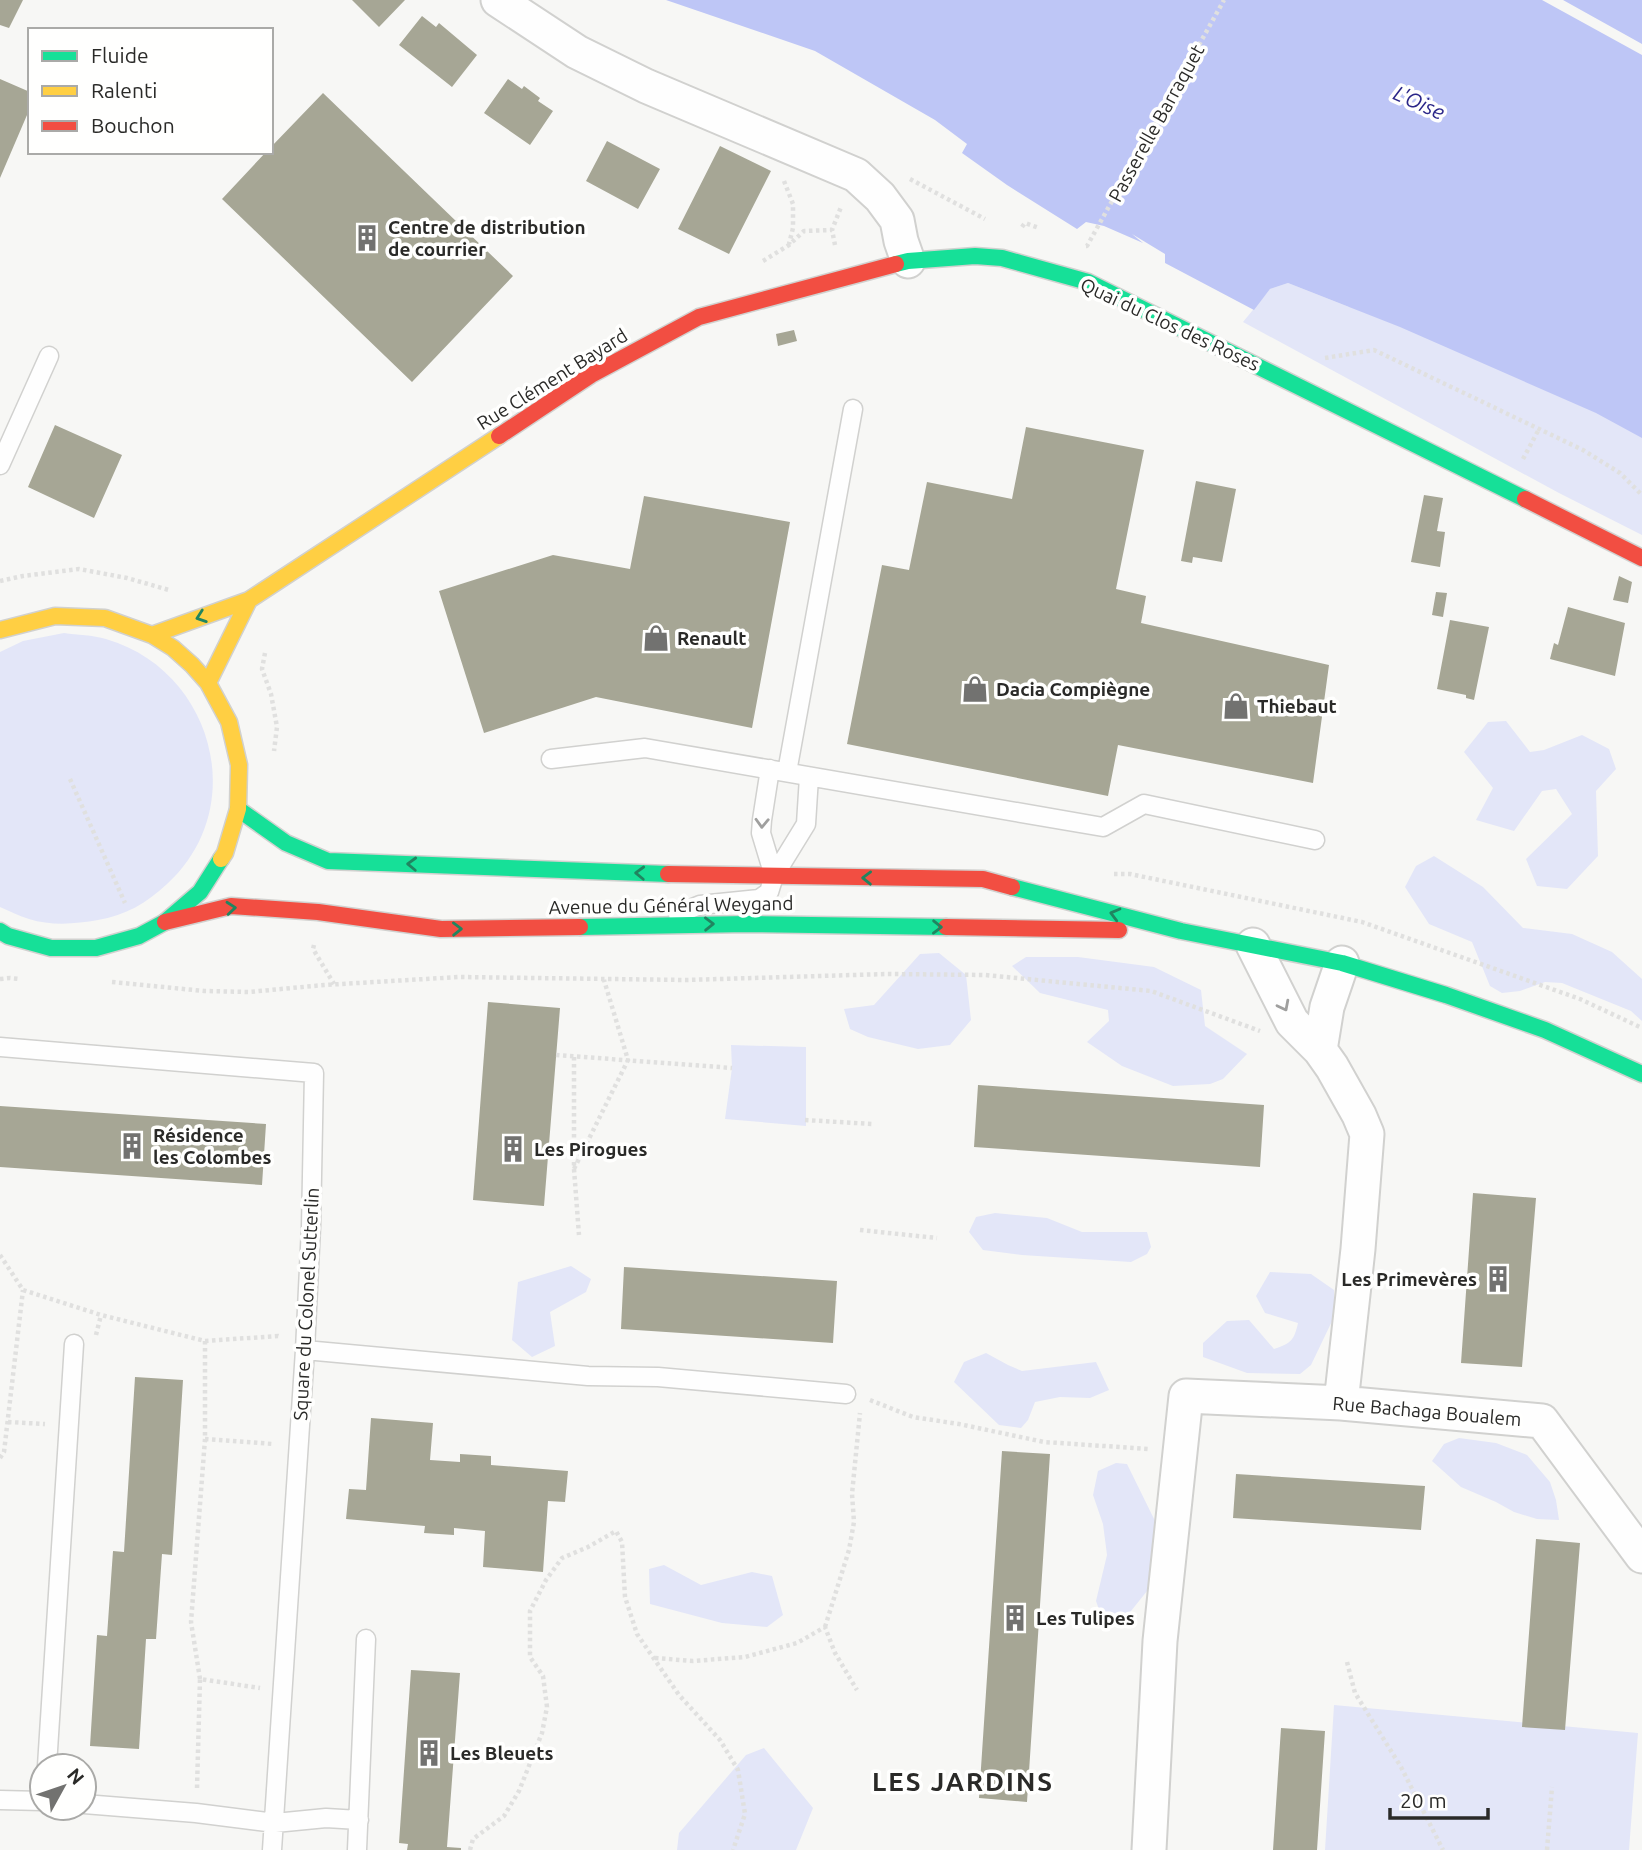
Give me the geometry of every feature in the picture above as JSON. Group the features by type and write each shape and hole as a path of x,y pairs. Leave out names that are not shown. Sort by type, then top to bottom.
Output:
{"main road":[{"name":"Quai du Clos des Roses","path":"908,261 975,256 1002,258 1088,282 1412,441 1642,558"},
{"name":"Rue Clément Bayard","path":"152,635 249,600 591,375 699,317 908,261"},
{"path":"208,683 249,600"},
{"path":"0,629 55,616 105,618 152,635 173,648 208,683 229,722 239,765 238,809 225,853 200,892 165,922 139,936 96,948 51,948 0,932"},
{"name":"Avenue du Général Weygand","path":"238,809 286,843 328,861 694,875 982,879 1181,932 1342,963 1446,995 1545,1030 1642,1074"},
{"name":"Avenue du Général Weygand","path":"165,922 231,906 318,912 441,929 748,924 1181,932"}],"street":[{"path":"498,0 577,52 646,86 856,175 880,197 897,220 908,261"},
{"path":"1253,945 1292,1022 1320,1050 1332,1067 1367,1135 1359,1249 1341,1404"},
{"path":"1320,1050 1327,1007 1342,963"},
{"name":"Rue Bachaga Boualem","path":"1180,1452 1186,1396 1341,1404 1542,1421 1642,1556"},
{"path":"1149,1850 1160,1641 1180,1452"}],"lane":[{"path":"0,465 49,356"},
{"path":"774,876 761,833 762,820 778,771 853,409"},
{"path":"551,759 645,748 1103,827 1144,803 1315,840"},
{"path":"648,926 700,905 759,899 769,892 774,876 806,824 809,777"},
{"name":"Square du Colonel Sutterlin","path":"0,1047 314,1073 305,1350 272,1850"},
{"path":"48,1752 74,1344"},
{"path":"305,1350 587,1376 658,1377 854,1396"},
{"path":"356,1850 366,1639"},
{"path":"0,1800 28,1801"},
{"path":"98,1805 196,1813 275,1824 326,1818 359,1820"}],"path":[{"name":"Passerelle Barraquet","path":"1087,246 1224,0"},
{"path":"783,179 793,204 793,228 789,245"},
{"path":"836,250 832,230 843,200"},
{"path":"763,261 789,245 804,231 832,230"},
{"path":"1522,462 1539,429"},
{"path":"0,581 79,569 170,590"},
{"path":"266,648 262,669 271,694 276,727 272,760"},
{"path":"71,779 139,936"},
{"path":"314,942 313,949 334,984"},
{"path":"107,982 204,991 249,992 459,977 686,980 887,974 985,975 1151,990 1260,1031"},
{"path":"0,979 23,980"},
{"path":"574,1169 628,1060 604,980"},
{"path":"556,1055 732,1068"},
{"path":"575,1056 574,1169 579,1235"},
{"path":"805,1121 872,1124"},
{"path":"860,1230 937,1238"},
{"path":"0,1255 23,1290 101,1315 205,1341 278,1336 305,1350"},
{"path":"0,1458 4,1452 23,1290"},
{"path":"196,1813 200,1679 191,1622 205,1439 205,1341"},
{"path":"857,1690 835,1653 825,1627 849,1550 853,1522 854,1396 913,1417 1044,1442 1180,1452"},
{"path":"8,1422 69,1426"},
{"path":"205,1439 298,1446"},
{"path":"470,1850 473,1839 503,1816 519,1791 542,1733 547,1707 542,1676 530,1657 530,1611 546,1580 562,1558 616,1531 622,1542 625,1597 637,1634 679,1695 720,1740 738,1770 745,1814 733,1850"},
{"path":"654,1658 693,1661 745,1657 797,1643 825,1627"},
{"path":"1347,1662 1355,1693 1401,1767 1443,1850"},
{"path":"200,1679 282,1691"},
{"path":"1547,1850 1552,1787"}],"shaded area":[{"path":"1288,283 1349,307 1341,298 1642,432 1642,535 1243,322 1270,289"},
{"path":"64,633 106,639 143,655 172,680 194,710 208,744 213,781 208,818 193,853 167,884 143,903 126,912 108,918 64,924 37,921 0,907 0,652 23,641"},
{"path":"1506,721 1530,752 1544,750 1582,735 1609,749 1616,769 1596,791 1598,856 1567,889 1537,886 1526,859 1572,814 1556,789 1542,791 1514,831 1476,820 1493,788 1464,752 1488,722"},
{"path":"1434,856 1483,887 1523,928 1572,934 1612,952 1642,979 1642,1021 1631,1011 1562,983 1545,982 1520,991 1502,993 1490,986 1472,942 1429,924 1405,887 1416,866"},
{"path":"939,953 966,975 971,1020 950,1045 918,1049 868,1037 850,1029 844,1009 874,1005 920,954"},
{"path":"1026,957 1078,957 1154,967 1201,990 1205,1026 1247,1054 1223,1079 1210,1084 1173,1086 1122,1066 1087,1042 1109,1021 1108,1010 1040,993 1012,966"},
{"path":"731,1045 806,1047 806,1126 725,1119 732,1068"},
{"path":"995,1213 1047,1218 1082,1232 1147,1232 1151,1247 1147,1254 1131,1262 983,1250 969,1232 976,1217"},
{"path":"571,1266 591,1279 586,1292 550,1312 555,1346 532,1357 512,1340 518,1282"},
{"path":"1270,1272 1311,1274 1334,1290 1334,1317 1311,1365 1300,1374 1247,1373 1203,1357 1203,1343 1227,1321 1249,1320 1274,1349 1291,1340 1298,1323 1265,1313 1256,1296"},
{"path":"986,1353 1022,1371 1096,1362 1109,1390 1090,1398 1060,1397 1035,1402 1028,1420 1021,1428 999,1425 954,1382 964,1362"},
{"path":"1459,1438 1496,1443 1527,1455 1550,1482 1559,1520 1537,1519 1514,1512 1461,1487 1432,1461 1444,1444"},
{"path":"1116,1463 1127,1464 1157,1525 1147,1591 1127,1616 1101,1615 1096,1601 1107,1555 1103,1524 1093,1495 1098,1471"},
{"path":"664,1565 701,1585 752,1572 772,1576 783,1615 767,1627 722,1623 650,1604 649,1569"},
{"path":"1334,1705 1638,1733 1629,1850 1325,1850"},
{"path":"764,1748 813,1808 796,1850 677,1850 679,1833 746,1755"}],"water":[{"name":"L'Oise","path":"666,0 1542,0 1642,55 1642,438 1596,413 1400,327 1288,283 1270,289 1254,310 1165,263 1165,254 1132,234 1143,243 1104,226 1086,222 1077,229 962,153 967,144 935,120 815,51"},
{"path":"1563,0 1642,0 1642,44"}],"building":[{"path":"0,0 23,0 9,28 0,25"},
{"path":"352,0 405,0 379,27"},
{"path":"422,16 436,27 439,23 477,55 452,87 399,45"},
{"path":"0,79 28,91 28,113 0,178"},
{"path":"508,79 522,89 524,86 540,98 538,101 553,111 530,145 484,113"},
{"name":"Centre de distribution de courrier","path":"323,93 513,276 412,382 222,199 264,154 273,154 273,145"},
{"path":"607,141 660,169 638,209 586,181"},
{"path":"720,146 771,171 729,254 678,229"},
{"path":"794,330 797,341 778,346 776,334"},
{"path":"55,425 122,455 94,518 28,487"},
{"path":"1026,427 1144,450 1116,589 1146,596 1141,623 1329,665 1313,783 1118,745 1108,796 847,744 882,565 909,570 927,482 1012,499"},
{"path":"1196,481 1236,489 1222,562 1193,557 1192,563 1181,561"},
{"path":"1424,495 1443,498 1437,531 1445,532 1440,567 1411,562"},
{"path":"644,496 790,522 752,728 596,697 484,733 439,591 553,555 630,569"},
{"path":"1619,576 1632,582 1628,603 1613,600"},
{"path":"1436,592 1447,593 1443,617 1432,615"},
{"path":"1568,607 1625,623 1615,676 1550,659 1554,643 1558,645"},
{"path":"1450,620 1489,627 1474,700 1466,698 1466,695 1437,689"},
{"name":"Les Pirogues","path":"488,1002 560,1008 544,1206 473,1200"},
{"path":"978,1085 1264,1105 1260,1167 974,1147"},
{"name":"Résidence les Colombes","path":"0,1106 266,1124 262,1185 0,1167"},
{"name":"Les Primevères","path":"1473,1193 1536,1198 1522,1367 1461,1363"},
{"path":"624,1267 837,1281 833,1343 621,1329"},
{"path":"135,1377 183,1380 172,1555 162,1554 156,1639 146,1639 139,1749 90,1746 97,1635 107,1636 113,1551 124,1552"},
{"path":"371,1418 433,1423 430,1460 460,1462 460,1454 491,1456 491,1465 568,1471 565,1502 548,1501 543,1572 483,1567 485,1531 454,1528 454,1535 424,1533 425,1526 346,1519 349,1489 366,1490"},
{"name":"Les Tulipes","path":"1002,1451 1050,1454 1027,1802 979,1798"},
{"path":"1236,1474 1425,1486 1421,1530 1233,1518"},
{"path":"1536,1539 1580,1543 1565,1730 1522,1727"},
{"name":"Les Bleuets","path":"411,1670 460,1673 447,1847 461,1850 407,1850 408,1844 399,1843"},
{"path":"1281,1728 1325,1731 1317,1850 1273,1850"}],"traffic: fast":[{"path":"896,264 975,256 1002,258 1088,282 1525,499"},
{"path":"238,809 286,843 328,861 668,874"},
{"path":"0,931 8,936 51,948 96,948 139,936 165,922 200,892 221,859"},
{"path":"1012,887 1181,931 1342,963 1446,995 1545,1030 1642,1074"},
{"path":"580,927 748,924 946,927"}],"traffic: slow":[{"path":"152,635 249,600 499,436"},
{"path":"208,683 249,600"},
{"path":"0,630 55,616 105,618 152,635 173,648 192,665 208,683 229,722 239,765 238,809 221,859"}],"traffic: jam":[{"path":"499,436 591,375 699,317 896,264"},
{"path":"1525,499 1642,558"},
{"path":"668,874 983,879 1012,887"},
{"path":"165,922 231,906 318,912 441,929 580,927"},
{"path":"946,927 1119,930"}],"place":[{"name":"Centre de distribution de courrier","path":"367,238"},
{"name":"Renault","path":"656,638"},
{"name":"Dacia Compiègne","path":"975,689"},
{"name":"Thiebaut","path":"1236,706"},
{"name":"Résidence les Colombes","path":"132,1146"},
{"name":"Les Pirogues","path":"513,1149"},
{"name":"Les Primevères","path":"1498,1279"},
{"name":"Les Tulipes","path":"1015,1618"},
{"name":"Les Bleuets","path":"429,1753"}],"district":[{"name":"LES JARDINS","path":"963,1782"}]}
